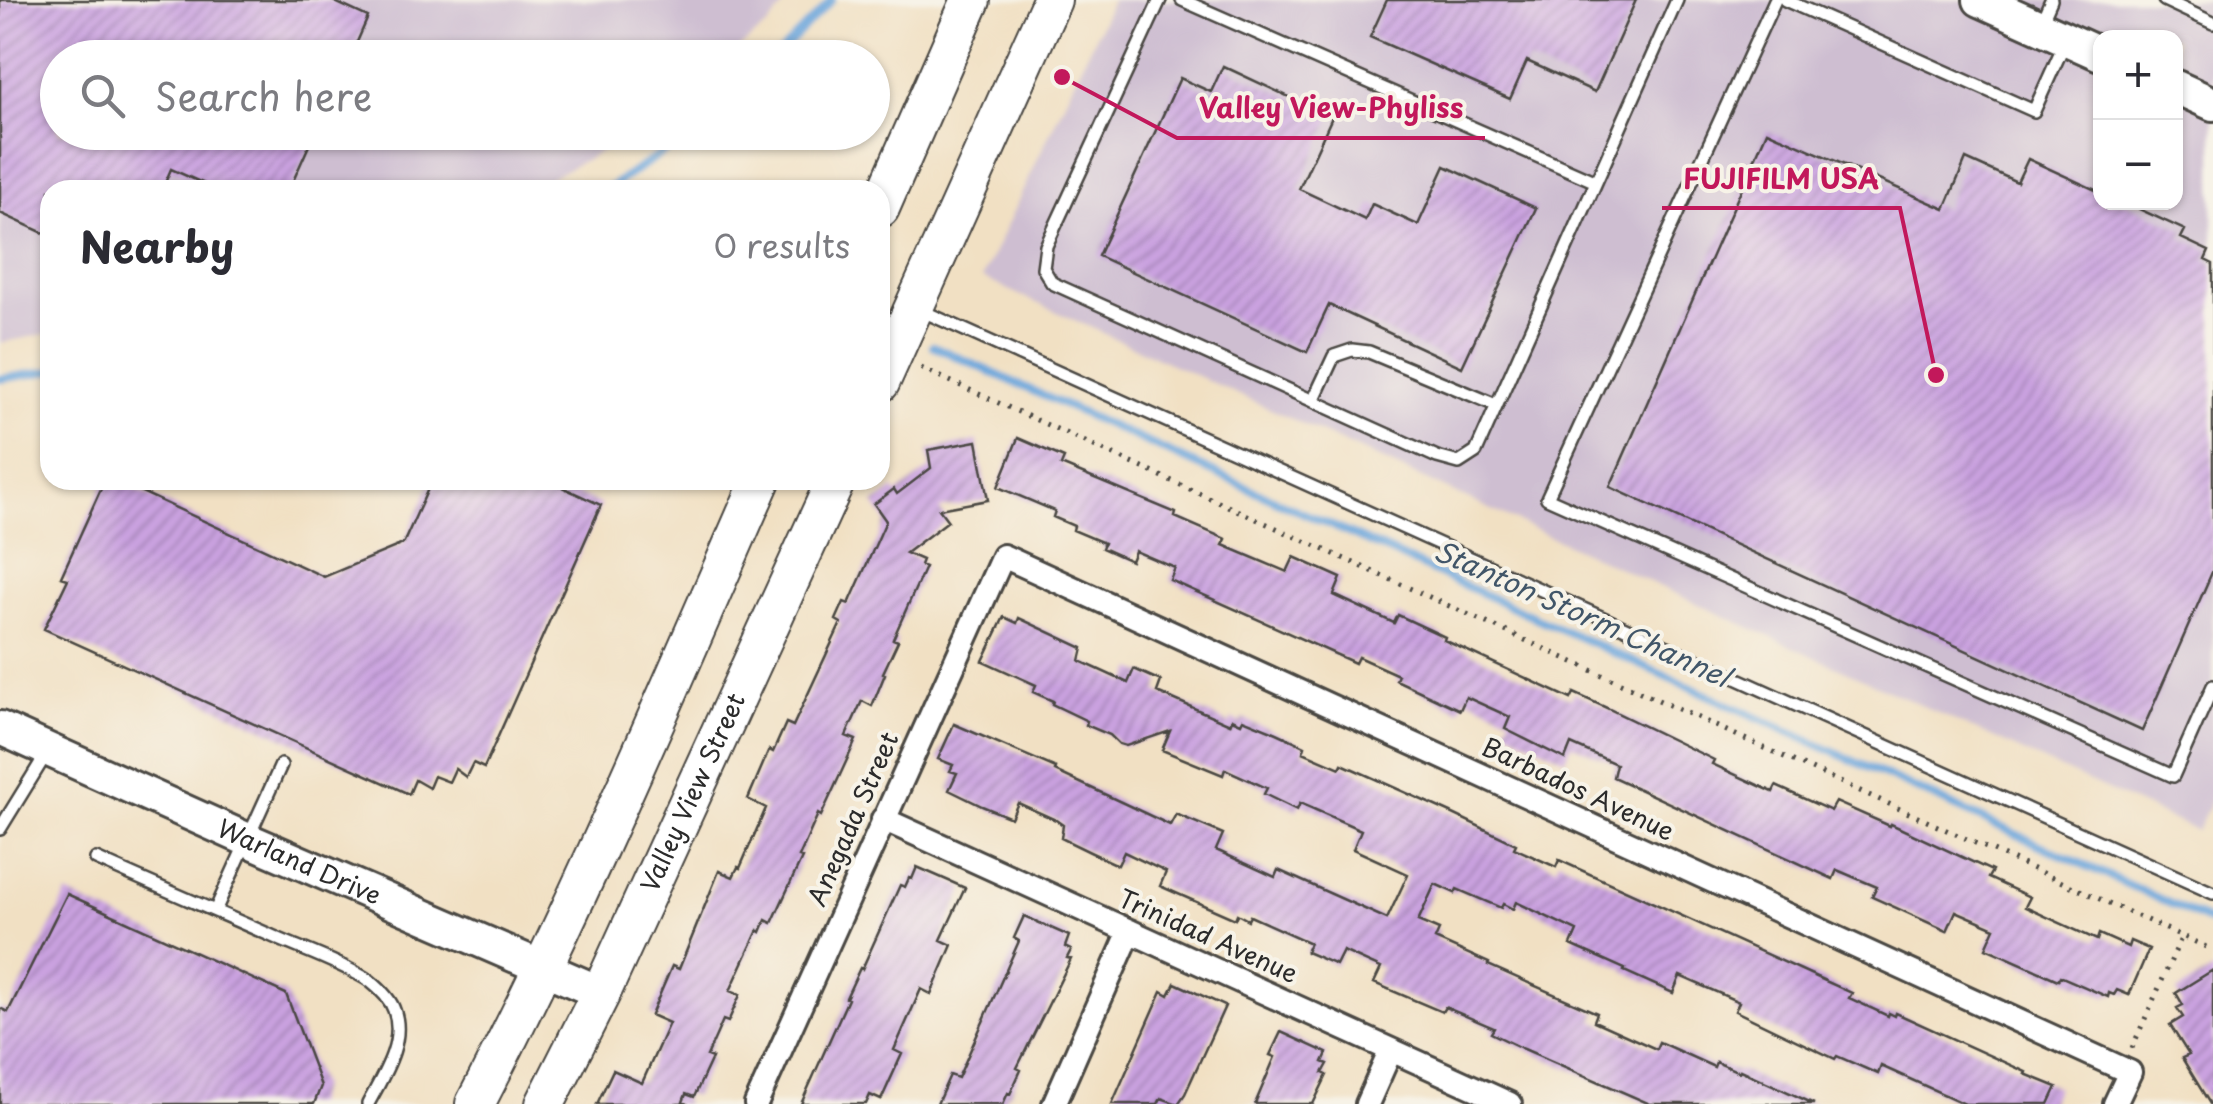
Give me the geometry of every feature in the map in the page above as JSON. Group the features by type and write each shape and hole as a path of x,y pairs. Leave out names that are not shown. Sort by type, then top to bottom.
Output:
{"main road":[{"path":"890,185 971,0"},
{"path":"890,360 1052,0"},
{"path":"476,1104 542,968 757,490"},
{"name":"Valley View Street","path":"544,1104 601,993 831,490"}],"street":[{"path":"1980,0 2052,22 2093,49"},
{"path":"2183,90 2213,104"},
{"name":"Anegada Street","path":"756,1104 1002,556"},
{"name":"Barbados Avenue","path":"1002,556 2126,1070"},
{"name":"Warland Drive","path":"0,728 601,993"},
{"name":"Trinidad Avenue","path":"883,819 1510,1104"},
{"path":"1054,1104 1130,931"},
{"path":"1367,1104 1391,1050"},
{"path":"2115,1104 2126,1070"}],"lane":[{"path":"1160,0 1046,246 1043,268 1052,283 1436,457 1459,463 1476,452 1677,0"},
{"path":"1182,0 1596,182"},
{"path":"1775,0 1547,498 2173,776 2213,686"},
{"path":"1785,0 2034,111 2052,22"},
{"path":"2164,0 2213,23"},
{"path":"914,308 2213,893"},
{"path":"1313,401 1334,356 1352,350 1369,352 1496,405"},
{"path":"0,829 48,750"},
{"path":"215,911 281,765"},
{"path":"96,859 368,980 385,994 395,1012 397,1029 386,1072 368,1104"}],"path":[{"path":"890,371 2213,950"},
{"path":"2126,1070 2182,936"}],"shaded area":[{"path":"0,0 789,0 768,26 749,40 40,40 40,150 604,150 546,180 40,180 40,335 0,343"},
{"path":"1112,0 2213,0 2213,796 2197,831 982,278"}],"building":[{"path":"0,0 331,0 368,17 358,40 40,40 40,150 307,150 293,180 196,180 171,169 166,180 40,180 40,231 0,213"},
{"path":"1387,0 1636,0 1595,92 1527,61 1510,99 1370,37"},
{"path":"1223,66 1332,117 1299,189 1365,220 1372,204 1418,225 1445,166 1536,208 1462,367 1329,305 1307,352 1098,256 1180,78 1211,92"},
{"path":"1767,131 1945,209 1966,159 2017,182 2028,159 2093,189 2093,210 2141,210 2185,230 2181,238 2209,251 2205,260 2213,264 2213,570 2142,731 1610,487"},
{"path":"1018,438 1064,458 1061,465 1176,513 1175,517 1226,539 1223,545 1287,572 1294,557 1341,578 1334,595 1394,623 1398,615 1571,699 1574,693 1773,792 1776,786 1831,811 1836,802 1891,824 1992,871 1988,878 2030,897 2025,907 2097,940 2099,934 2128,947 2130,941 2149,949 2129,995 2117,990 2108,997 2060,976 2058,980 1986,948 1995,928 1956,911 1947,931 1872,897 1877,887 1837,870 1833,879 1613,777 1616,764 1571,744 1565,759 1505,729 1510,717 1466,697 1460,710 1358,657 1355,663 1170,580 1175,568 1135,551 1131,561 1102,548 1104,543 1053,517 1055,511 998,487"},
{"path":"977,441 988,500 939,509 948,521 906,553 922,560 920,565 925,567 893,639 898,641 872,706 862,701 846,736 856,740 821,816 818,814 772,923 766,920 761,932 758,930 730,991 740,995 728,1022 723,1020 707,1056 712,1058 694,1097 686,1094 683,1102 688,1104 597,1104 613,1070 642,1083 669,1023 651,1015 672,966 679,969 719,871 733,877 740,868 766,808 748,799 769,750 773,752 786,723 793,726 841,623 836,620 844,602 849,604 886,521 874,504 894,489 897,494 931,468 928,450"},
{"path":"100,490 137,490 324,577 403,544 427,490 569,490 601,505 484,768 473,763 466,777 455,769 449,782 434,776 429,788 415,780 409,794 44,629 68,579 61,577"},
{"path":"1004,617 1017,623 1019,618 1083,648 1080,661 1128,683 1134,669 1161,681 1157,692 1230,724 1232,719 1241,723 1243,719 1277,733 1305,746 1303,752 1340,768 1342,764 1451,813 1516,844 1514,848 1556,867 1559,860 1852,993 1849,998 1888,1016 1896,1013 2057,1087 2049,1104 1965,1104 1881,1066 1878,1074 1837,1056 1835,1059 1735,1011 1739,1002 1680,976 1673,993 1624,971 1571,945 1577,931 1516,902 1513,909 1503,904 1501,908 1435,884 1418,921 1439,930 1435,939 1597,1013 1594,1021 1656,1049 1659,1042 1714,1067 1716,1062 1740,1070 1814,1104 1650,1104 1491,1033 1494,1028 1445,1007 1442,1012 1374,983 1381,968 1343,951 1336,965 1306,952 1310,943 1250,916 1248,920 1237,914 1235,919 1160,886 1166,872 1124,852 1118,865 1092,853 1061,838 1063,825 1056,820 1018,803 1011,818 949,790 957,773 950,771 953,765 938,759 954,724 1056,768 1055,771 1170,825 1176,814 1223,834 1216,850 1275,877 1278,870 1387,919 1408,874 1353,849 1361,830 1300,803 1297,810 1264,794 1267,788 1225,769 1223,775 1162,750 1170,731 1126,746 1119,744 1110,735 1086,725 1087,721 1033,692 1036,685 983,661"},
{"path":"917,867 965,888 941,940 952,945 931,994 921,989 894,1050 902,1054 881,1100 870,1095 866,1104 801,1104 900,885 905,887"},
{"path":"67,894 286,994 321,1086 314,1104 0,1104 0,1008 8,1012"},
{"path":"1024,916 1069,936 1065,947 1071,950 1067,958 1071,959 1017,1068 1021,1070 1010,1094 1003,1104 937,1104 950,1075 958,1078 1019,941 1014,938"},
{"path":"2213,970 2210,1104 2182,1058 2189,1055 2170,1025 2183,1017 2177,1008 2183,1005 2176,993"},
{"path":"1175,983 1225,1006 1185,1094 1178,1104 1161,1098 1158,1104 1112,1104 1162,991 1169,995"},
{"path":"1281,1032 1327,1053 1323,1062 1328,1064 1323,1073 1327,1075 1313,1104 1255,1104"}],"waterway":[{"path":"793,40 832,0"},
{"path":"621,180 667,150"},
{"name":"Stanton Storm Channel","path":"933,346 2213,923"},
{"path":"0,379 40,373"}],"place":[{"name":"Valley View-Phyliss","path":"1062,77"},
{"name":"FUJIFILM USA","path":"1936,375"}]}
